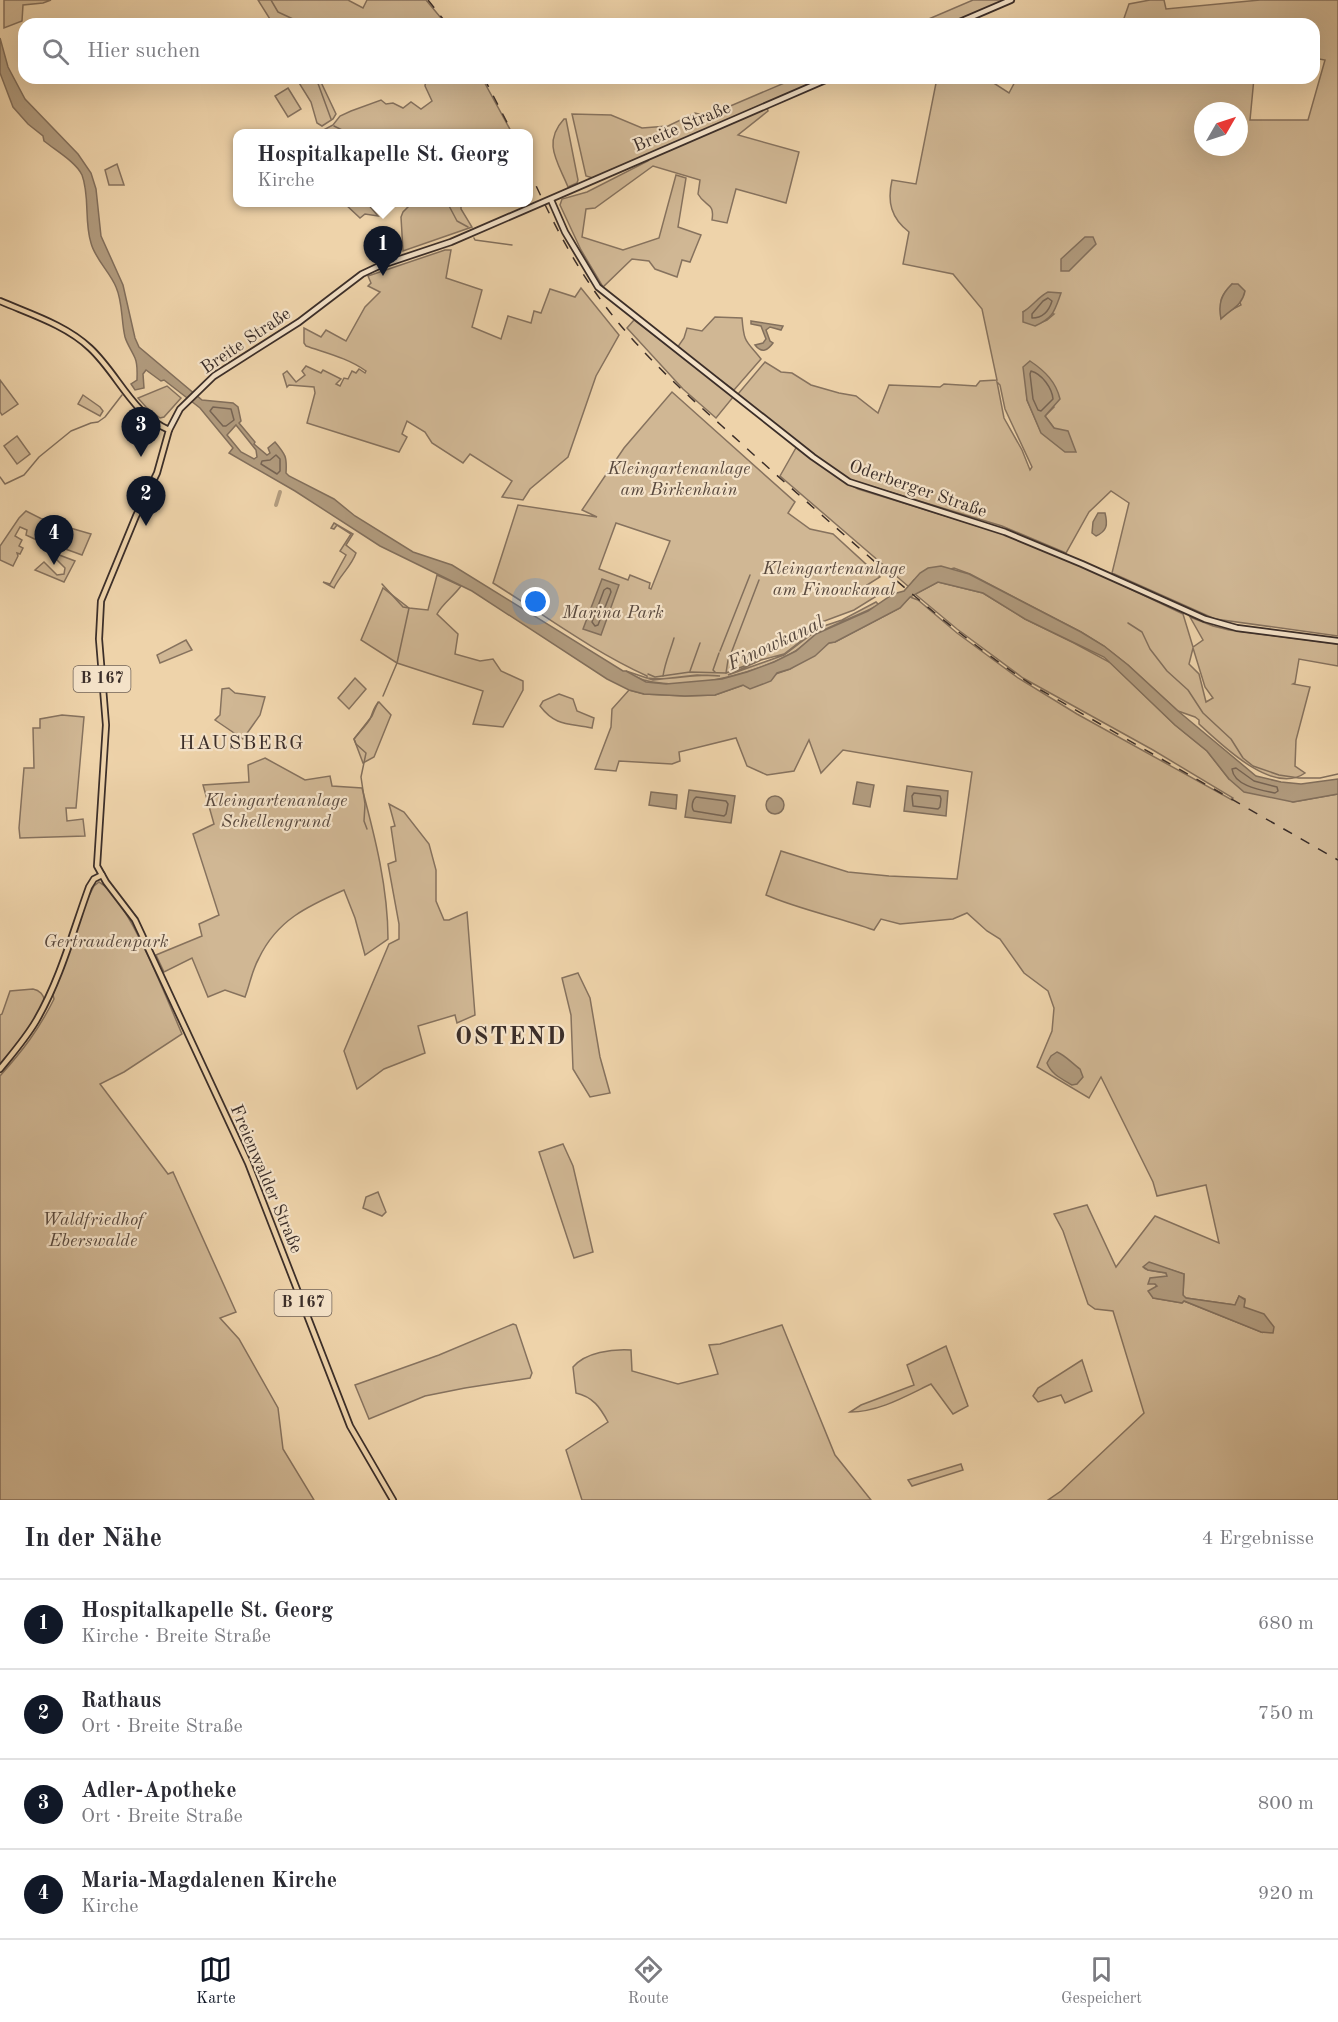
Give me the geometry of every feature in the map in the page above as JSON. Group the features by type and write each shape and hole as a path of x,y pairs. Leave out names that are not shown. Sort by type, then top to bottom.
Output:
{"main road":[{"path":"969,18 1011,0"},
{"name":"Breite Straße","path":"102,875 97,862 106,725 99,639 101,601 136,516 157,473 169,430 186,402 214,376 299,322 362,274 451,242 816,84"},
{"name":"Oderberger Straße","path":"551,200 577,252 601,290 840,477 876,492 1005,532 1218,624 1338,641"},
{"path":"0,302 69,332 81,340 95,352 142,412 152,422 169,430"},
{"path":"0,1069 30,1031 48,997 89,887 94,879 102,875"},
{"name":"Freienwalder Straße","path":"102,875 135,920 248,1163 350,1426 393,1500"}],"green space":[{"path":"4,0 51,0 23,5 22,18 18,18 18,23 4,28"},
{"path":"258,0 348,0 363,8 367,0 426,0 441,18 269,18"},
{"path":"973,0 1006,0 965,18 931,18"},
{"path":"1150,0 1164,0 1166,9 1260,0 1338,0 1338,636 1215,619 1112,573 1129,503 1111,491 1089,512 1066,553 1002,526 850,480 822,462 738,394 765,362 781,372 792,373 811,385 856,396 878,413 889,385 976,386 980,381 997,380 982,309 953,274 903,264 909,232 894,215 890,202 892,180 916,184 936,84 995,84 1009,93 1014,84 1253,84 1250,120 1308,120 1325,60 1320,59 1320,18 1124,18 1129,4","holes":["1232,284 1241,305 1229,311 1221,318 1221,300","1031,307 1054,314 1035,325 1023,312","997,382 1000,385 1005,409 1032,467 1030,470 1004,418","1026,385 1054,407 1045,416 1054,428 1041,432 1027,400"]},
{"path":"300,84 322,84 336,114 333,119 322,126 317,123 311,102"},
{"path":"425,84 485,84 510,129 326,129 333,125 340,116 381,100 386,104 393,103 403,108 411,102 421,109 432,101"},
{"path":"782,84 812,84 609,172 593,178 586,176 572,114 611,115 642,128 668,126 695,113 707,116"},
{"path":"288,88 301,109 288,117 275,96"},
{"path":"767,107 768,111 738,135 799,152 786,203 736,189 727,223 712,220 711,207 698,194 700,180 653,166 595,208 586,209 582,237 623,250 659,238 676,175 686,178 678,227 701,235 690,262 682,260 677,277 655,269 649,261 632,259 603,287 581,250 560,205 562,199 587,192 650,158"},
{"path":"566,119 578,180 577,183 568,187 554,153 553,144 557,128"},
{"path":"117,164 124,185 109,185 105,170"},
{"path":"348,207 370,207 378,216 365,214 360,218"},
{"path":"408,207 461,207 472,227 403,251 401,217"},
{"path":"451,250 446,278 482,290 472,327 501,339 508,316 531,323 534,311 541,313 550,289 575,297 581,288 619,335 596,376 568,457 530,489 523,500 502,497 512,481 470,454 463,463 432,443 425,432 407,421 402,434 407,437 399,452 307,423 315,393 314,387 289,385 287,387 283,374 287,371 296,382 305,375 302,371 306,366 321,373 323,370 341,379 336,384 340,386 344,378 348,379 352,371 356,373 359,369 365,373 366,371 337,356 306,346 304,328 321,337 326,330 346,341 365,307 380,292 368,286 371,283 368,276"},
{"path":"715,317 742,318 747,341 761,359 734,390 677,348 687,328 702,331"},
{"path":"634,320 734,396 716,418 683,389 627,328"},
{"path":"0,380 18,404 2,415 0,412"},
{"path":"167,386 181,398 164,417 160,418 138,398"},
{"path":"672,392 795,502 788,513 810,529 833,534 880,577 867,585 875,597 854,610 819,623 819,627 784,654 761,660 728,675 784,655 821,627 842,620 876,602 879,605 820,632 794,652 778,660 735,675 686,684 642,679 626,671 647,678 587,644 493,583 518,505 597,517 582,510 624,448","holes":["616,523 670,541 651,589 649,588 650,583 630,575 628,580 599,569"]},
{"path":"83,395 100,407 103,411 100,416 78,404"},
{"path":"17,436 30,454 17,464 4,446"},
{"path":"797,446 839,478 858,489 1004,534 1072,561 1183,614 1193,647 1203,640 1190,617 1229,630 1338,644 1338,666 1299,659 1293,684 1310,687 1296,740 1295,766 1305,773 1292,778 1278,778 1249,765 1199,724 1199,720 1178,711 1104,646 970,574 954,568 914,580 909,587 780,476","holes":["1193,648 1205,687 1213,698 1206,702 1199,674 1189,664"]},
{"path":"26,511 50,523 41,542 26,535 27,530 20,527 15,536 22,540 19,546 23,548 20,554 17,553 18,556 13,566 0,560 0,546"},
{"path":"334,523 353,534 346,545 356,553 334,588 323,582 330,584 346,555 340,551 351,534 337,525 334,529 331,528"},
{"path":"60,525 91,534 82,555 46,542 49,535 62,539 64,533 58,530"},
{"path":"54,553 75,561 64,582 35,570 44,562 57,575 64,574 65,568 52,555"},
{"path":"437,575 461,586 437,614 458,634 455,654 480,661 493,659 501,671 523,681 523,690 503,727 473,724 483,691 397,663 361,640 383,588 409,608 428,610"},
{"path":"938,582 983,593 1025,619 1111,663 1175,725 1207,751 1229,779 1293,802 1338,794 1338,1500 1048,1500 1061,1491 1144,1413 1113,1311 1095,1309 1088,1304 1063,1231 1054,1214 1087,1205 1116,1267 1155,1216 1219,1243 1206,1185 1157,1196 1153,1182 1101,1077 1089,1098 1037,1067 1052,1031 1054,1008 1048,991 1024,973 1000,939 967,913 953,919 900,924 881,919 874,930 766,895 781,851 848,872 957,879 972,772 843,750 821,773 809,740 794,771 767,775 747,766 736,738 679,752 680,761 672,764 619,761 616,771 595,769 611,727 612,709 629,690 644,694 715,695 790,669 829,643 900,608 910,597 918,600 957,633 1018,678 1077,714 1232,800 1233,798 1153,750 1023,678 957,629 915,594","holes":["1144,1268 1168,1269 1184,1274 1183,1296 1186,1298 1235,1305 1239,1296 1245,1299 1244,1307 1261,1332 1184,1301 1182,1303 1153,1298 1157,1286 1155,1284 1167,1276 1166,1273"]},
{"path":"186,640 192,650 160,663 157,655"},
{"path":"355,678 366,689 349,709 338,698"},
{"path":"229,688 235,693 265,697 260,715 243,739 215,720 220,715 222,689"},
{"path":"559,694 573,699 577,711 594,718 592,728 563,723 546,713 540,706 543,701"},
{"path":"379,702 391,715 374,757 363,763 354,739 368,722"},
{"path":"62,715 84,717 76,808 66,808 67,821 83,819 85,836 20,838 24,768 34,768 33,728 40,728 40,719"},
{"name":"Kleingartenanlage Schellengrund","path":"265,758 305,780 330,776 332,786 362,788 383,882 388,939 365,955 355,918 344,890 318,902 284,924 266,945 253,972 245,997 225,990 208,997 192,958 164,972 156,955 202,936 199,924 219,915 193,834 214,824 203,785 249,782 248,765"},
{"path":"389,804 404,812 429,844 436,870 436,901 444,920 467,912 475,1015 457,1023 455,1015 418,1026 425,1053 384,1069 357,1089 344,1051 389,944 399,939 399,924 388,864 396,861 391,827 395,826"},
{"path":"99,882 111,892 123,908 157,975 182,1034 124,1072 100,1084 168,1174 173,1172 236,1312 220,1318 239,1339 278,1408 283,1449 314,1500 0,1500 0,1076 30,1040 54,999 53,995 85,904 94,886"},
{"path":"578,973 590,998 600,1057 610,1093 590,1097 573,1069 571,1015 562,978"},
{"path":"33,989 44,997 42,1009 0,1064 0,1015 10,991"},
{"path":"563,1144 573,1166 593,1252 574,1258 539,1152"},
{"path":"378,1192 386,1212 382,1216 363,1208 366,1197"},
{"path":"513,1324 516,1325 532,1373 530,1378 425,1396 369,1419 355,1385 439,1355"},
{"path":"782,1325 835,1455 871,1500 582,1500 566,1450 608,1422 595,1403 576,1393 573,1367 578,1362 600,1352 631,1350 632,1371 678,1384 718,1374 709,1345 720,1344"},
{"path":"946,1346 968,1406 953,1414 931,1384 882,1406 850,1412 861,1405 914,1385 907,1365"},
{"path":"1082,1360 1092,1391 1065,1403 1061,1395 1038,1402 1033,1396 1038,1388"},
{"path":"961,1464 963,1470 912,1486 908,1480"}],"water":[{"path":"0,38 8,67 25,99 78,154 91,173 96,189 101,236 123,285 139,347 202,400 233,403 238,407 241,421 239,423 255,442 254,444 267,455 270,453 268,448 275,442 282,450 286,460 286,473 289,476 334,499 355,516 413,552 452,565 623,671 646,682 666,684 722,679 747,672 796,651 816,634 868,611 893,594 904,591 920,573 928,568 941,566 969,574 1104,646 1256,776 1301,784 1338,779 1338,794 1293,802 1244,792 1229,779 1207,751 1175,725 1104,657 1025,619 983,593 938,582 910,597 900,608 829,643 815,656 777,673 771,681 750,689 743,685 715,695 644,694 629,690 607,679 472,591 380,546 295,491 229,453 233,448 200,408 164,380 161,381 146,370 143,374 144,388 135,390 131,384 137,380 136,361 125,337 120,299 116,287 91,243 86,191 82,175 70,161 44,141 43,136 13,107 0,73","holes":["236,425 256,450 257,457 254,459 241,452 227,435"]},
{"path":"1085,237 1093,237 1096,244 1069,271 1061,271 1061,259"},
{"path":"1232,284 1238,284 1245,291 1244,296 1239,304 1221,319 1221,300"},
{"path":"1048,292 1061,293 1050,317 1035,326 1023,322 1023,312"},
{"path":"751,321 783,326 781,330 770,327 766,330 773,343 767,349 762,350 755,345 763,343 766,339 761,326 751,324"},
{"path":"1030,361 1049,377 1056,387 1060,399 1045,416 1054,428 1068,431 1076,452 1065,452 1041,433 1027,400 1023,367"},
{"path":"1098,513 1105,513 1106,524 1104,530 1096,536 1092,533 1093,522"},
{"path":"602,579 619,585 601,635 583,629"},
{"path":"857,782 874,785 870,807 853,804"},
{"path":"907,786 948,791 946,816 904,811"},
{"path":"689,790 735,796 731,823 685,817"},
{"path":"651,792 677,795 676,809 649,805"},
{"path":"775,796 781,799 784,805 781,811 775,814 769,811 766,805 769,799"},
{"path":"1057,1052 1080,1069 1083,1077 1077,1084 1072,1085 1064,1081 1049,1067 1047,1063"},
{"path":"1149,1262 1184,1274 1183,1295 1186,1298 1235,1305 1239,1296 1245,1300 1244,1307 1264,1314 1274,1327 1273,1333 1261,1332 1184,1301 1182,1303 1153,1298 1148,1291 1157,1286 1148,1284 1150,1278 1167,1276 1166,1273 1143,1267"}],"waterway":[{"path":"271,0 278,12 291,18"},
{"path":"318,84 331,119"},
{"path":"334,126 340,129"},
{"path":"450,207 457,221 468,227"},
{"path":"474,238 512,245"},
{"path":"0,477 5,484 24,475 39,457 71,431 98,422 105,417 122,395"},
{"path":"276,505 280,492"},
{"name":"Finowkanal","path":"720,651 750,575"},
{"name":"Finowkanal","path":"730,656 759,580"},
{"path":"382,584 403,607 409,608 397,663 383,696"},
{"path":"1128,623 1142,632 1150,649 1167,671 1188,690 1203,713 1231,739 1243,758 1253,766 1279,775 1299,778 1320,778 1338,774"},
{"path":"663,676 674,638"},
{"path":"690,671 700,643"},
{"name":"Finowkanal","path":"715,672 713,670 719,653"},
{"name":"Finowkanal","path":"726,673 728,660"},
{"name":"Finowkanal","path":"648,674 655,677 690,672 726,673 755,662"},
{"path":"367,829 364,821 365,804 361,777 366,753 354,739 372,716 378,702"}],"railway":[{"path":"428,0 442,18"},
{"path":"487,84 510,129"},
{"path":"533,178 581,271 630,336 690,397 899,583 977,646 1032,685 1338,860"}],"place":[{"name":"Hospitalkapelle St. Georg","path":"383,276"},
{"name":"Adler-Apotheke","path":"141,457"},
{"name":"Rathaus","path":"146,526"},
{"name":"Maria-Magdalenen Kirche","path":"54,565"}],"district":[{"name":"HAUSBERG","path":"242,744"},
{"name":"OSTEND","path":"511,1038"}],"park label":[{"name":"Kleingartenanlage am Birkenhain","path":"679,479"},
{"name":"Kleingartenanlage am Finowkanal","path":"834,579"},
{"name":"Marina Park","path":"613,613"},
{"name":"Gertraudenpark","path":"106,942"},
{"name":"Waldfriedhof Eberswalde","path":"93,1230"}]}
